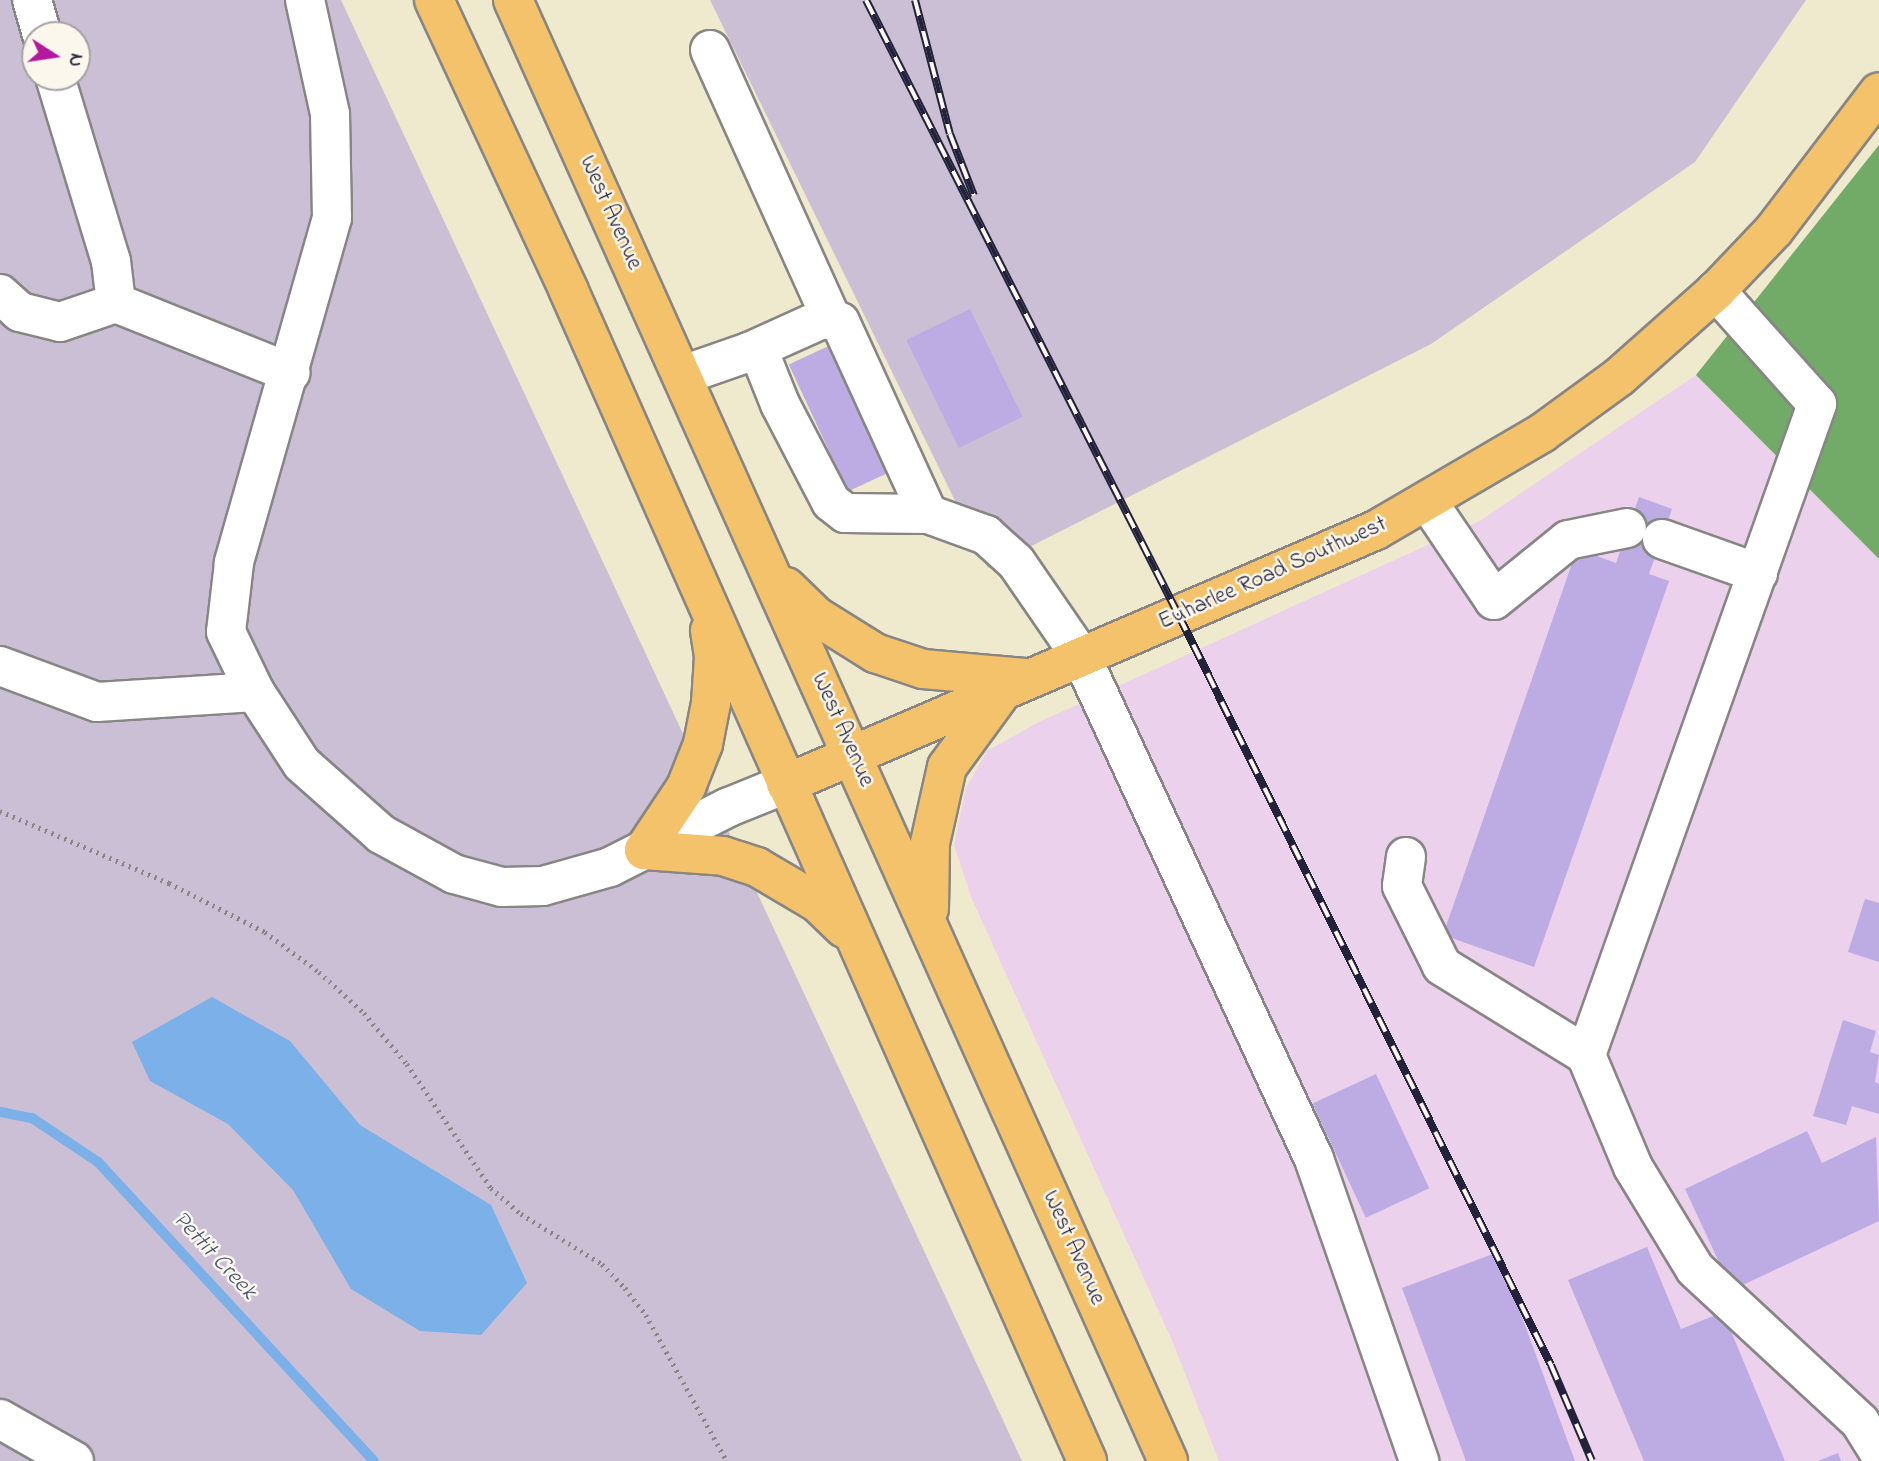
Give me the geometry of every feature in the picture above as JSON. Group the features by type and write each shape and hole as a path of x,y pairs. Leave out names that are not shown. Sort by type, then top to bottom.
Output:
{"main road":[{"path":"434,0 705,600 1087,1461"},
{"name":"West Avenue","path":"513,0 773,574 852,757 929,921 1168,1461"},
{"name":"Euharlee Road Southwest","path":"786,784 1315,559 1429,502 1581,406 1716,291 1774,230 1879,92"},
{"path":"773,574 816,616 875,653 923,669 1038,679"},
{"path":"705,600 714,656 703,744 686,787 644,850 723,856 757,867 818,903 854,938"},
{"path":"929,921 930,843 947,767 1000,695"}],"street":[{"path":"32,0 39,21"},
{"path":"305,0 330,114 332,218 291,373 234,563 226,632 254,692 302,764 381,834 454,874 502,887 543,886 575,880 786,784"},
{"path":"710,50 831,318 840,322 929,514"},
{"path":"59,91 111,261 116,303"},
{"path":"1587,1055 1817,404 1716,291"},
{"path":"0,294 20,312 60,322 116,303 291,373"},
{"path":"683,374 749,352 831,318"},
{"path":"749,352 762,359 780,404 831,502 845,513 929,514 986,535 1016,562 1082,658 1314,1159 1419,1461"},
{"path":"1429,502 1494,600 1568,541 1645,533 1758,573"},
{"path":"0,666 97,702 254,692"},
{"path":"1406,857 1402,887 1442,966 1587,1055 1633,1167 1695,1269 1860,1422 1879,1452"},
{"path":"0,1419 74,1461"}],"path":[{"path":"0,811 169,883 265,932 319,972 364,1013 407,1064 491,1188 521,1214 602,1264 625,1288 653,1326 727,1461"}],"shaded area":[{"path":"0,0 341,0 1022,1461 0,1461"},
{"path":"710,0 1806,0 1695,162 1431,344 988,568"},
{"path":"1696,375 1879,559 1879,1461 1219,1461 1174,1345 972,899 954,845 966,788 987,751 1037,723 1478,522"}],"green space":[{"path":"1879,145 1879,559 1696,375"}],"water":[{"path":"212,997 290,1041 360,1125 491,1205 527,1283 481,1335 420,1331 351,1289 293,1190 228,1124 150,1081 132,1042"}],"building":[{"path":"970,309 1023,417 959,448 906,340"},
{"path":"835,343 894,470 848,491 789,365"},
{"path":"1639,497 1672,509 1649,574 1669,581 1534,967 1443,935 1577,549 1616,563"},
{"path":"1865,899 1879,903 1879,962 1848,952"},
{"path":"1843,1020 1876,1031 1870,1052 1879,1055 1875,1082 1879,1084 1879,1114 1852,1106 1846,1125 1813,1116"},
{"path":"1376,1074 1429,1188 1366,1218 1313,1104"},
{"path":"1807,1131 1822,1163 1876,1137 1879,1221 1732,1290 1685,1189"},
{"path":"1647,1247 1681,1329 1723,1312 1785,1461 1644,1461 1568,1280"},
{"path":"1498,1252 1575,1461 1466,1461 1402,1288"},
{"path":"1838,1453 1841,1461 1818,1461"}],"waterway":[{"name":"Pettit Creek","path":"0,1112 32,1118 98,1162 374,1461"}],"railway":[{"path":"866,0 1179,616 1551,1365 1592,1461"},
{"path":"915,0 950,134 974,196"}]}
